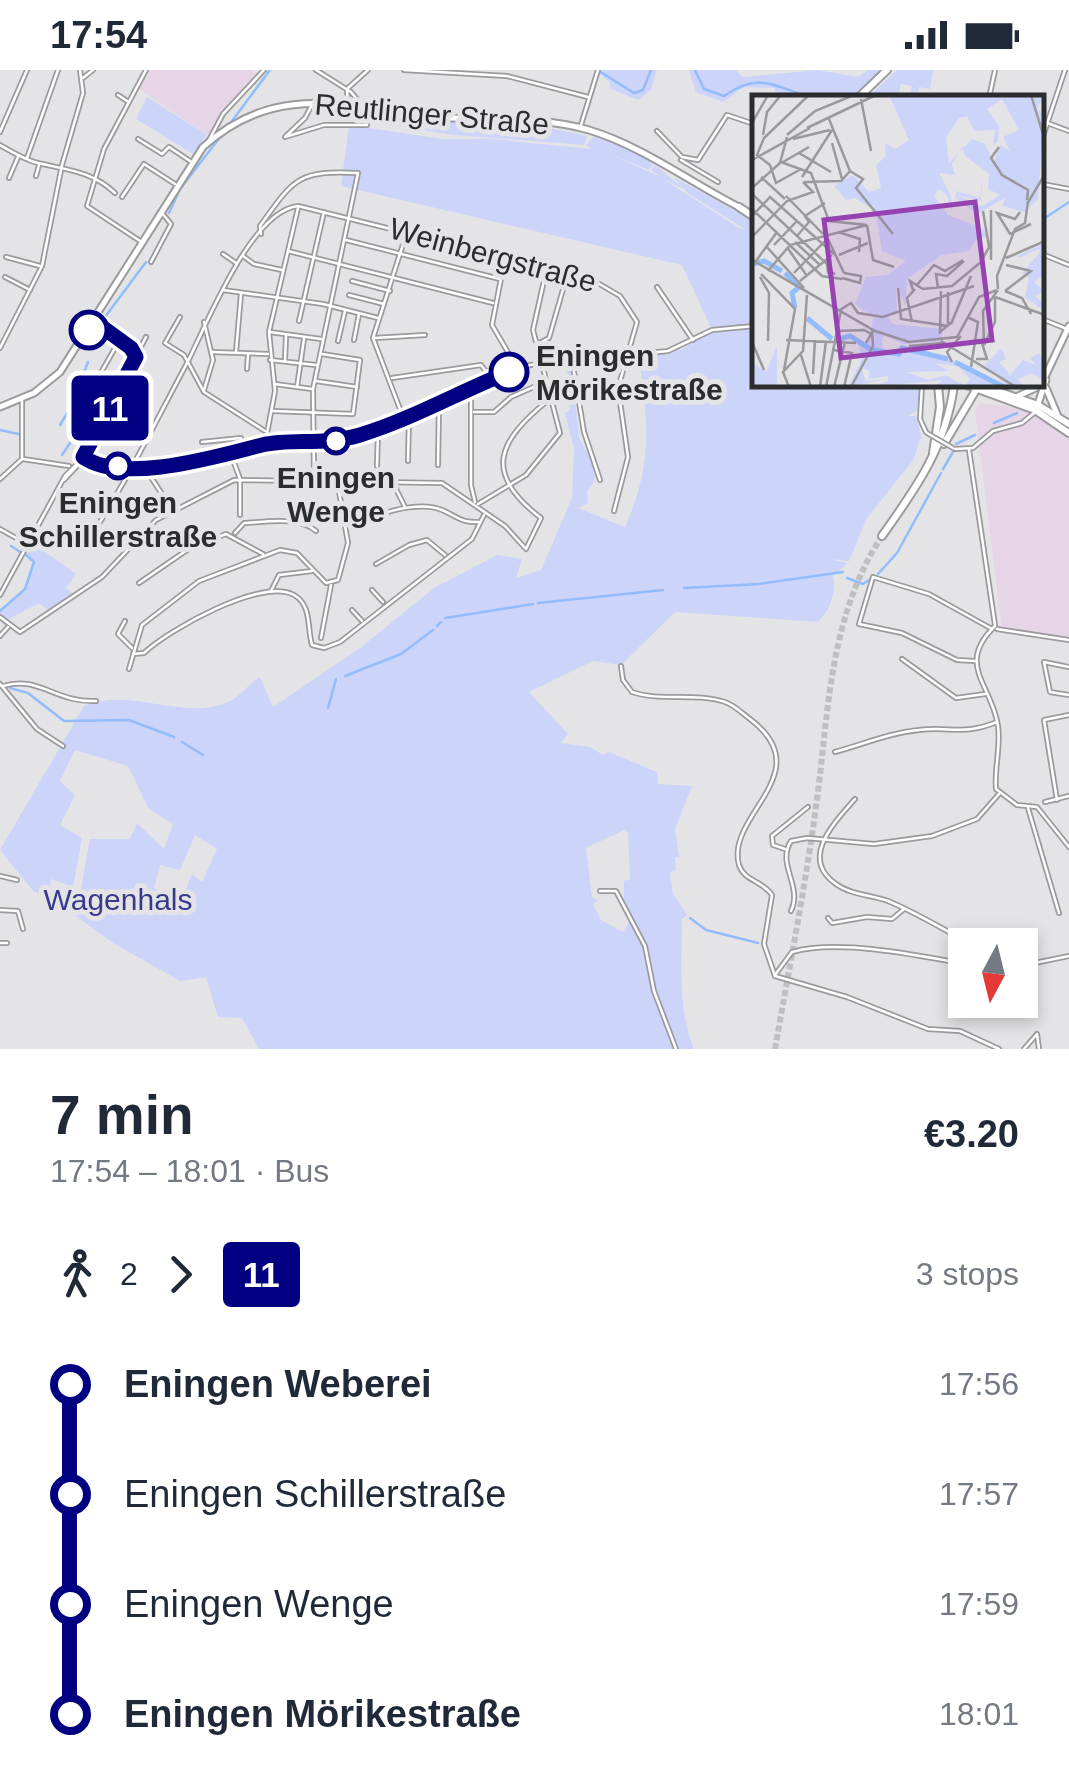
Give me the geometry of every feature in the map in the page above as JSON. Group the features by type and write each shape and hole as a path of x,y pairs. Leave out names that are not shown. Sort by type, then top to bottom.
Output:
{"main road":[{"path":"864,95 890,70"},
{"name":"Reutlinger Straße","path":"0,407 22,399 54,379 176,185 210,141 233,125 277,108 350,100 428,116 577,125 616,141 739,207"},
{"name":"Reutlinger Straße","path":"577,125 616,141"},
{"path":"739,207 752,213"},
{"path":"1044,380 1068,327"},
{"path":"934,450 938,388"},
{"path":"931,463 953,388"},
{"path":"973,388 1059,416"},
{"path":"973,388 1016,397 1069,432"},
{"path":"882,536 931,463 973,388"},
{"path":"1016,397 1034,388"},
{"path":"1034,407 1041,388"},
{"path":"1043,388 1059,416 1069,424"},
{"path":"931,463 950,407"}],"street":[{"path":"0,132 27,70"},
{"path":"27,159 58,70"},
{"path":"0,348 42,266 62,166 83,93 80,70"},
{"path":"82,78 94,70"},
{"path":"142,242 86,206 93,176 146,70"},
{"path":"210,141 211,130 264,70"},
{"path":"316,70 347,89 350,100"},
{"path":"347,89 368,70"},
{"path":"404,70 507,76 588,97"},
{"path":"990,95 995,70"},
{"path":"1065,70 1044,122 1069,131"},
{"path":"577,125 598,71"},
{"path":"347,89 350,100"},
{"path":"118,95 128,101"},
{"path":"314,101 306,118 285,137 324,124 366,125"},
{"path":"681,159 703,157 727,115 752,123"},
{"path":"657,131 681,159 718,182"},
{"path":"138,138 162,154 169,148 192,161"},
{"path":"0,146 40,164 93,176 115,193"},
{"path":"9,178 19,155"},
{"path":"674,172 681,159"},
{"path":"36,176 40,164"},
{"path":"122,197 144,164 176,185"},
{"path":"262,234 260,226 295,179 323,171 358,173 313,389 314,479"},
{"path":"1044,184 1069,190"},
{"path":"93,532 187,363 221,290 279,213 298,206"},
{"path":"265,444 274,384 268,332 298,206"},
{"name":"Weinbergstraße","path":"298,206 547,266 599,282 629,304 638,332 618,388 628,458 614,511"},
{"path":"300,322 324,210"},
{"path":"151,262 172,222 160,212"},
{"path":"408,231 373,338 406,417 408,461"},
{"path":"345,240 500,280"},
{"path":"288,251 493,303"},
{"path":"222,254 238,264"},
{"path":"1044,255 1069,265"},
{"path":"6,256 42,266"},
{"path":"243,256 254,264 283,270"},
{"path":"505,256 493,303 492,325 517,368"},
{"path":"476,504 526,475 560,433 534,317 547,266"},
{"path":"5,278 31,291"},
{"path":"352,282 391,291"},
{"path":"537,344 549,338 564,286"},
{"path":"657,287 693,341"},
{"path":"221,290 329,306 379,319"},
{"path":"236,352 242,293"},
{"path":"349,295 386,305"},
{"path":"338,342 345,309"},
{"path":"354,340 359,313"},
{"path":"180,318 166,343 184,355 204,392 266,432"},
{"path":"94,321 135,353"},
{"path":"204,322 212,352 210,378 204,392"},
{"path":"81,459 98,465 144,466 231,456 265,444 312,445 378,429 517,368 572,358 680,348 712,330 752,326"},
{"path":"268,332 323,339"},
{"path":"285,361 286,334"},
{"path":"373,338 425,335"},
{"path":"0,595 64,480 81,459 133,369 135,353 146,337"},
{"path":"297,387 304,337"},
{"path":"99,376 120,339"},
{"path":"212,352 248,353 318,366"},
{"path":"248,353 248,369"},
{"path":"272,411 353,414 360,360 320,354"},
{"path":"572,358 578,406 600,480"},
{"path":"390,378 481,365 492,379"},
{"path":"315,381 357,387"},
{"path":"474,412 494,412 520,392 547,381"},
{"path":"274,384 313,389"},
{"path":"471,388 471,484 476,504"},
{"path":"922,388 920,420 927,433 953,448 969,450 992,431 1024,422 1034,407"},
{"path":"0,617 20,632 39,623 102,577 152,523 240,479 442,483 506,526 526,549 542,518 508,488 501,466 508,445 551,398"},
{"path":"0,479 22,458 22,399"},
{"path":"438,464 440,403"},
{"path":"377,466 378,429"},
{"path":"202,442 241,438 243,452"},
{"path":"786,849 798,838 869,844 938,835 978,819 999,794 997,722 976,661 977,650 994,628 969,450"},
{"path":"231,456 240,479 240,515"},
{"path":"22,458 72,469"},
{"path":"144,466 174,512"},
{"path":"321,638 332,583 342,574 348,543 347,519 337,480"},
{"path":"392,481 406,508"},
{"path":"377,516 406,508 437,508 460,522 482,522"},
{"path":"125,621 118,634 133,651 144,654 198,615 270,592 296,596 307,608 312,645 324,648 340,642 384,603 472,538 484,513"},
{"path":"139,583 190,548 234,535 244,523 305,524 316,531"},
{"path":"0,530 28,544"},
{"path":"234,535 264,555"},
{"path":"376,564 408,545 427,540 446,557"},
{"path":"129,669 142,625 174,596 198,581 280,550 297,553 320,580 332,583"},
{"path":"270,592 279,576 313,570"},
{"path":"976,661 957,660 902,633 859,624 873,578 913,587 994,628 1069,640"},
{"path":"372,590 384,603"},
{"path":"352,610 363,622"},
{"path":"0,636 9,626"},
{"path":"902,658 956,698 986,694"},
{"path":"1069,667 1044,662 1050,692 1069,695"},
{"path":"622,666 622,680 632,692 723,701 766,734 776,756 775,768 766,800 742,832 738,862 744,874 772,895 764,944 775,976"},
{"path":"912,672 916,668"},
{"path":"63,746 36,729 2,685 24,682 66,701 96,702"},
{"path":"1057,800 1044,720 1069,714"},
{"path":"835,752 874,737 926,730 959,734 997,722"},
{"path":"999,794 1027,807 1037,807 1069,847"},
{"path":"1044,802 1069,796"},
{"path":"855,799 823,840 822,868 835,884 904,908 948,932"},
{"path":"786,849 776,846 772,836 808,807"},
{"path":"1027,807 1060,913"},
{"path":"786,849 796,894 791,911"},
{"path":"0,876 18,880"},
{"path":"600,891 616,891 641,937 654,991 676,1049"},
{"path":"828,918 832,923 867,917 892,919 900,916 904,908"},
{"path":"0,910 18,910 23,929"},
{"path":"0,943 6,943"},
{"path":"775,976 788,956 802,950 848,949 948,962"},
{"path":"1038,962 1069,956"},
{"path":"775,976 847,997 928,1029 960,1030 998,1049"},
{"path":"1024,1049 1038,1034 1039,1049"}],"shaded area":[{"path":"151,70 251,70 259,75 207,135 139,89"},
{"path":"979,403 1021,408 1069,438 1069,640 1002,631 975,411"}],"green space":[{"path":"594,70 657,70 651,90 638,100 611,89 609,81"},
{"path":"689,70 736,70 742,77 818,70 858,77 868,70 884,70 857,95 774,95 775,88 744,87 723,102 696,92"},
{"path":"897,70 933,70 930,89 919,87 917,95 910,95 912,86 901,84 898,95 870,95"},
{"path":"147,97 207,135 193,154 136,119"},
{"path":"373,109 438,120 526,123 587,136 584,145 455,135 369,122"},
{"name":"Wagenhals","path":"349,125 442,139 491,139 593,149 586,146 594,136 632,151 653,164 649,170 609,154 661,177 651,170 655,165 684,189 663,179 741,229 746,230 689,194 673,177 752,220 752,388 920,388 918,410 908,416 916,416 923,442 920,438 914,459 867,518 849,561 829,559 848,563 833,576 832,600 818,622 675,612 621,665 593,661 529,692 568,734 561,743 590,747 603,755 609,752 657,772 658,784 692,786 675,829 679,857 675,857 676,870 670,873 673,894 687,915 682,919 682,985 685,1018 694,1049 259,1049 242,1018 218,1017 206,977 180,981 113,943 76,916 90,839 130,839 137,823 164,849 173,824 148,808 128,766 75,750 60,781 75,795 60,825 82,838 73,887 51,879 49,896 34,892 0,850 84,706 119,700 206,708 229,702 260,677 273,707 360,648 434,588 497,555 522,559 516,578 541,570 572,498 574,448 565,413 570,410 566,386 569,376 561,362 570,364 579,437 595,468 594,482 587,491 588,503 578,508 625,527 640,483 646,444 639,358 683,349 712,330 682,265 341,186","holes":["624,830 628,833 630,879 624,881 624,903 632,917 623,932 601,920 593,905 597,900 592,897 586,848","195,835 217,849 202,882 192,874 181,901 154,888 160,865 180,870"]},
{"path":"33,543 76,574 66,588 72,593 50,612 39,603 7,620 0,612 27,587 34,562 26,555"}],"waterway":[{"path":"229,125 270,70"},
{"path":"599,71 634,93 643,90 651,70"},
{"path":"695,70 704,89 724,96 759,83 804,95"},
{"path":"169,213 180,189 221,136"},
{"path":"1044,219 1069,202"},
{"path":"102,321 146,262"},
{"path":"62,455 74,437 88,432 98,410 78,388 88,362"},
{"path":"60,425 80,392"},
{"path":"994,423 1017,413"},
{"path":"0,430 23,435"},
{"path":"956,444 975,435"},
{"path":"943,469 953,452"},
{"path":"878,574 897,553 941,473"},
{"path":"11,546 20,552"},
{"path":"0,611 25,589 34,562 26,555"},
{"path":"684,588 759,584 843,572"},
{"path":"847,578 863,584 869,580"},
{"path":"538,603 663,590"},
{"path":"445,618 533,604"},
{"path":"437,626 441,622"},
{"path":"345,676 401,654 433,630"},
{"path":"328,708 336,679"},
{"path":"10,688 28,693 64,721 129,720 174,737"},
{"path":"182,742 203,755"},
{"path":"690,918 706,930 758,943"}],"tunnel":[{"path":"775,1049 812,837 828,702 841,633 864,567 882,536"}],"bus line":[{"name":"11","path":"89,330 94,321 131,348 136,357 83,457 98,465 195,463 265,444 312,445 361,435 509,372"}],"place":[{"name":"Eningen Mörikestraße","path":"509,372"},
{"name":"Eningen Wenge","path":"336,441"},
{"name":"Eningen Schillerstraße","path":"118,466"}]}
